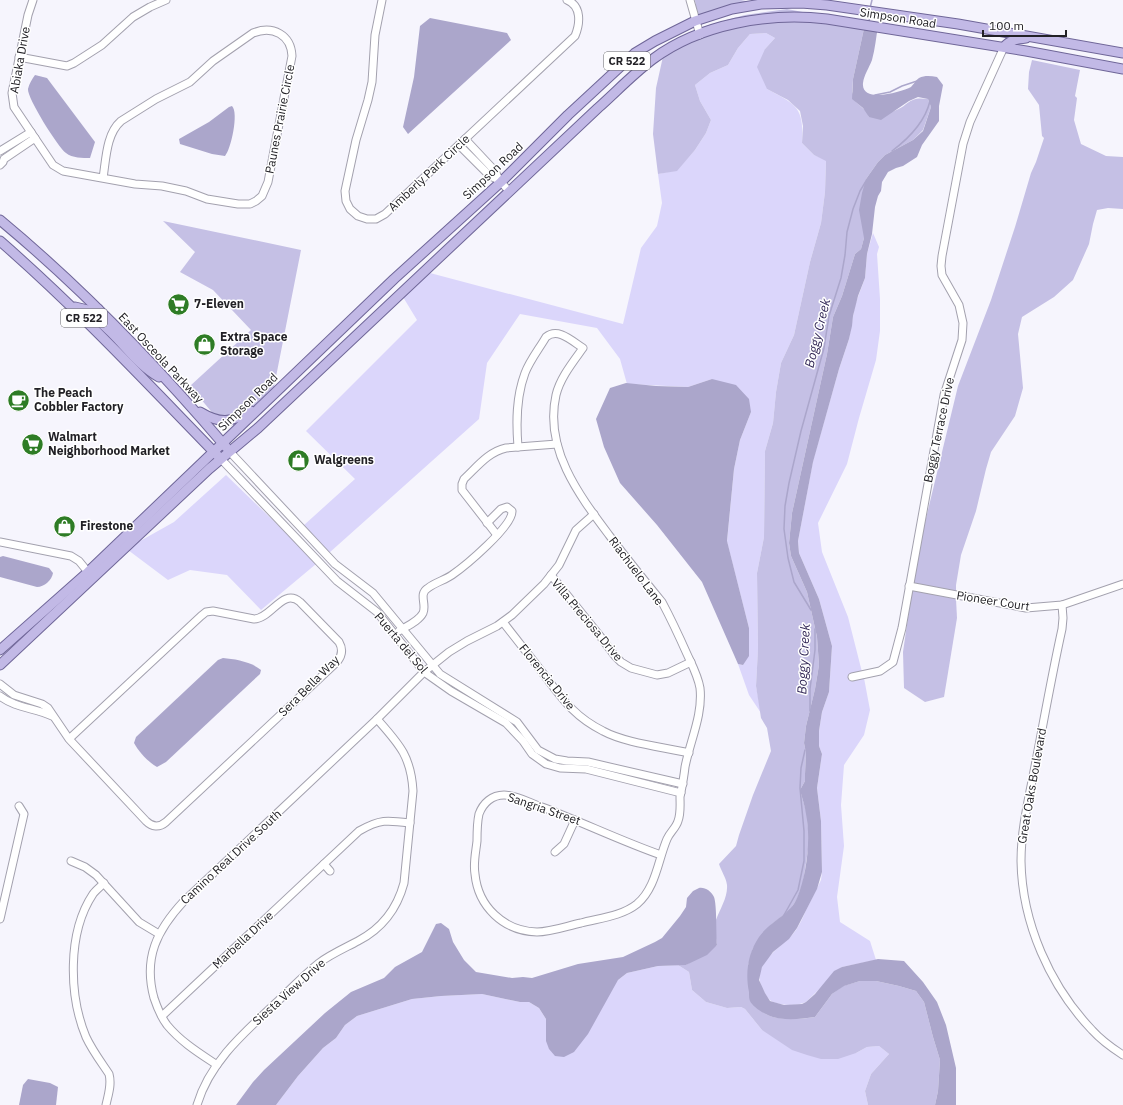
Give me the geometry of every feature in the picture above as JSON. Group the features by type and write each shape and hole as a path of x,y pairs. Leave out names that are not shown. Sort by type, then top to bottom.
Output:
{"main road":[{"name":"Simpson Road","path":"0,650 88,572 213,451 394,279 422,255 568,115 635,53 655,41 695,21 732,9 761,4 801,3 844,7 958,24 1123,53"},
{"name":"Simpson Road","path":"0,665 221,459 258,428 509,191 644,67 673,46 700,35 745,22 774,17 811,18 1004,47 1122,68"},
{"path":"1004,47 1007,43 1019,38 1042,38"},
{"name":"East Osceola Parkway","path":"0,220 44,257 98,309 171,384 230,452"},
{"name":"CR 522","path":"0,241 88,321 221,459"},
{"path":"393,299 392,291 396,282 422,255"},
{"path":"72,306 92,311 98,309"},
{"path":"88,321 101,324 147,370 171,384"},
{"name":"CR 522","path":"190,405 212,419 222,421 242,416 264,403"},
{"path":"107,565 107,559 110,551"},
{"path":"83,588 87,580 88,572"}],"street":[{"name":"Abiaka Drive","path":"33,0 28,15 12,93 14,107 35,138"},
{"path":"19,57 67,66 102,45 134,17 150,7 166,0"},
{"name":"Amberly Park Circle","path":"382,0 375,35 372,82 356,140 345,191 346,201 350,209 358,216 367,219 376,219 385,214 575,36 579,27 580,19 577,10 570,1 567,0"},
{"path":"690,0 700,35"},
{"name":"Paunes Prairie Circle","path":"35,138 53,165 63,171 135,184 162,186 207,199 238,204 250,204 262,196 268,182 292,56 292,48 289,43 276,31 261,30 254,33 213,61 190,82 121,121 116,126 110,138 103,178"},
{"name":"Boggy Terrace Drive","path":"852,677 880,671 893,662 902,628 944,395 962,340 963,323 959,305 942,275 942,256 963,144 970,122 1004,47"},
{"path":"2,162 2,154 0,152 31,132"},
{"path":"2,162 35,138"},
{"path":"466,139 495,171 500,181 509,191"},
{"path":"459,145 490,176 500,181"},
{"name":"Riachuelo Lane","path":"518,447 516,423 521,386 525,372 530,361 546,337 550,334 556,333 583,348 562,380 557,394 554,410 554,424 557,444 572,481 583,501 662,602 691,662 700,686 700,703 681,793 680,806"},
{"path":"497,535 462,490 464,479 490,454 497,450 557,444"},
{"name":"Puerta del Sol","path":"230,452 335,564 373,593 440,674 517,722 538,750 555,759 588,762 683,784"},
{"name":"Puerta del Sol","path":"221,459 311,555 342,585 376,612 424,672 451,691 506,723 523,741 532,754 546,764 560,768 586,769 681,793"},
{"path":"394,634 414,622 422,615 424,611 424,591 433,584 466,566 497,535 510,518 512,511 507,507 501,509 487,523"},
{"name":"Camino Real Drive South","path":"217,1065 182,1040 166,1024 157,1007 152,990 150,972 151,958 155,942 174,912 377,719 424,672 449,652 503,622 528,599 551,576 559,565 576,530 594,514"},
{"path":"0,542 71,556 79,561 88,572"},
{"path":"342,585 349,575"},
{"name":"Villa Preciosa Drive","path":"551,576 600,636 614,656 621,662 631,668 657,676 668,673 691,662"},
{"name":"Pioneer Court","path":"909,586 1026,608 1062,605 1123,584"},
{"name":"Sera Bella Way","path":"0,684 14,695 42,704 48,708 69,739 146,821 154,826 159,826 164,824 172,817 337,662 341,655 341,647 339,642 300,602 293,598 284,599 265,616 254,619 210,611 201,616 69,739"},
{"name":"Great Oaks Boulevard","path":"1062,605 1062,629 1024,824 1021,862 1025,898 1030,923 1038,946 1048,968 1061,990 1092,1031 1123,1055"},
{"name":"Florencia Drive","path":"503,622 559,696 574,712 587,722 604,732 621,738 689,753"},
{"path":"0,696 9,702 44,712 53,717"},
{"name":"Siesta View Drive","path":"197,1105 202,1089 217,1065 227,1051 246,1031 318,964 332,954 360,940 385,922 401,896 404,883 413,791 412,776 407,759 399,744 377,719"},
{"name":"Sangria Street","path":"661,855 575,820 508,795 501,795 493,797 484,804 479,817 475,874 482,900 490,911 500,920 516,928 538,932 626,911 638,904 647,893 651,884 668,836 678,821 680,806"},
{"path":"0,919 2,900 24,814 19,806"},
{"path":"555,852 564,844 575,820"},
{"name":"Marbella Drive","path":"162,1016 359,831 371,824 381,821 410,823"},
{"path":"71,861 85,867 96,875 139,922 159,934"},
{"path":"324,864 330,871"},
{"path":"104,883 93,893 84,911 79,926 73,962 73,984 77,1007 86,1038 110,1078 106,1105"}],"shaded area":[{"path":"695,0 741,0 766,5 698,22"},
{"path":"787,9 865,24 853,79 852,92 856,102 867,112 869,117 894,111 913,100 921,98 928,99 931,107 923,130 913,140 885,155 866,179 864,238 861,249 855,254 842,296 833,317 827,354 792,513 789,543 791,556 807,592 817,637 819,665 806,726 804,743 806,753 805,781 800,790 807,814 809,843 803,883 797,899 790,910 772,924 753,948 748,966 751,1002 757,1008 773,1017 798,1019 815,1017 832,994 843,986 860,981 876,981 916,991 924,1002 940,1060 938,1091 935,1105 868,1105 865,1091 871,1074 889,1054 879,1046 867,1047 856,1053 838,1059 821,1059 792,1050 762,1030 745,1009 741,1007 727,1008 706,1002 692,990 689,972 678,965 686,965 717,945 715,923 727,889 726,879 719,864 736,846 753,795 771,751 767,728 761,718 756,686 758,649 757,573 764,537 765,451 773,423 781,363 794,335 810,262 821,223 825,192 826,161 814,155 802,143 803,126 800,111 788,100 767,89 757,67 765,49 775,38 766,33 750,34 738,48 728,65 710,73 695,85 700,101 711,120 706,133 695,150 677,171 658,174 653,134 656,88 664,52 699,28 745,15"},
{"path":"430,18 507,33 511,40 408,134 403,127 414,77 420,26"},
{"path":"865,24 878,26 872,60 865,74 863,83 864,89 868,93 882,95 899,91 911,87 919,78 926,76 937,77 943,85 939,106 939,121 922,145 917,157 903,166 888,172 882,182 881,191 875,207 872,234 867,254 865,278 858,296 849,339 813,462 798,541 799,553 819,599 832,646 829,692 822,712 819,731 819,746 822,754 817,788 821,821 822,872 817,889 797,928 789,939 773,952 762,967 759,980 770,1001 784,1005 802,1004 815,994 834,971 842,967 878,959 904,961 923,982 937,1002 946,1025 956,1068 956,1105 935,1105 938,1091 940,1060 924,1002 916,991 876,981 860,981 844,986 832,994 815,1017 786,1019 770,1016 756,1008 751,1003 747,978 748,963 755,943 764,931 785,914 794,904 806,867 808,834 805,808 800,790 805,781 806,753 804,743 806,726 819,665 817,637 807,592 791,556 789,543 792,513 827,354 833,317 842,296 855,254 861,249 864,238 859,210 866,179 885,155 913,140 923,131 931,107 928,99 918,97 909,101 881,120 869,117 863,108 852,99 853,79"},
{"path":"766,33 775,38 765,49 767,89 785,99 796,108 800,114 802,122 802,143 814,155 826,160 825,192 821,223 810,262 794,335 781,363 773,423 765,451 764,537 757,573 758,650 756,686 761,713 749,695 738,664 743,665 749,628 727,542 734,469 740,440 751,412 712,379 688,387 627,384 620,359 597,328 520,314 487,363 479,419 329,553 303,526 355,479 306,431 417,320 403,297 430,273 623,324 641,248 657,226 662,203 658,174 677,170 695,150 706,133 711,120 700,101 695,85 710,73 728,65 738,48 750,34"},
{"path":"1032,60 1080,70 1075,96 1077,98 1074,120 1081,144 1106,156 1123,157 1123,209 1108,208 1097,210 1089,244 1073,280 1054,297 1022,317 1018,334 1023,388 1015,416 991,452 976,511 961,555 956,592 913,584 920,543 958,386 991,300 1031,173 1044,138 1042,136 1039,105 1028,89 1029,72"},
{"path":"35,75 47,78 95,142 90,158 68,155 50,132 37,112 29,94 28,87"},
{"path":"232,106 235,116 233,131 230,146 225,156 212,154 180,144 179,139 209,122"},
{"path":"163,221 301,250 273,392 247,411 233,415 215,416 190,386 251,330 213,290 180,272 195,252"},
{"path":"873,233 879,247 877,254 880,299 880,331 876,360 847,464 818,523 822,552 848,617 862,672 849,675 849,681 864,678 870,710 864,735 844,765 841,805 844,846 837,897 840,922 870,941 876,960 842,967 806,1002 794,1005 785,1005 773,1002 767,996 762,988 760,979 761,970 764,963 770,956 796,930 821,880 821,821 817,788 822,754 819,746 819,731 822,712 829,692 832,646 819,599 799,553 798,541 813,461 849,339 855,305 865,278 867,254"},
{"path":"712,379 736,385 749,399 751,412 740,440 734,469 727,541 749,628 749,656 743,665 738,664 702,582 657,525 620,483 604,447 596,419 610,388 626,383 688,387"},
{"path":"226,475 316,564 261,610 227,575 190,570 168,580 128,550 133,545 174,522"},
{"path":"3,556 49,568 53,573 52,576 49,581 40,587 0,577 0,557"},
{"path":"912,590 956,599 957,618 944,697 925,702 904,688 903,652"},
{"path":"223,658 238,660 253,665 261,670 260,674 166,762 157,767 144,756 136,746 134,743 136,737 218,660"},
{"path":"699,888 708,890 714,897 716,906 717,945 707,955 686,965 658,966 627,973 618,980 588,1034 574,1052 564,1057 555,1056 549,1049 546,1041 546,1019 539,1008 529,1002 520,1002 482,994 412,999 357,1016 345,1025 336,1038 323,1048 298,1076 276,1105 236,1105 264,1070 325,1013 351,992 384,978 395,967 422,952 436,924 441,923 449,929 453,942 464,960 476,972 512,978 532,978 578,964 623,957 655,942 662,938 680,916 686,907 687,898 693,891"},
{"path":"678,965 689,972 692,990 706,1002 727,1008 741,1007 745,1009 762,1030 856,1053 867,1047 879,1046 889,1054 871,1074 865,1091 868,1105 276,1105 298,1076 323,1048 336,1038 345,1025 357,1016 412,999 482,994 520,1002 529,1002 539,1008 546,1019 618,980 627,973 658,966"},
{"path":"28,1079 50,1083 58,1087 56,1105 19,1105 23,1085"}],"waterway":[{"name":"Boggy Creek","path":"870,8 872,0"},
{"name":"Boggy Creek","path":"869,22 870,14"},
{"name":"Boggy Creek","path":"875,95 890,92 917,81"},
{"name":"Boggy Creek","path":"892,151 904,141 920,123 928,109 930,101"},
{"name":"Boggy Creek","path":"811,610 794,582 788,558 784,529 785,506 801,431 824,348 829,316 841,278 847,232 853,209 860,191 866,181"},
{"name":"Boggy Creek","path":"810,711 810,689 815,650 815,629"},
{"name":"Boggy Creek","path":"784,915 798,890 804,861 804,831 800,788 801,768 805,750"}],"place":[{"name":"7-Eleven","path":"178,304"},
{"name":"Extra Space Storage","path":"205,344"},
{"name":"The Peach Cobbler Factory","path":"19,400"},
{"name":"Walmart Neighborhood Market","path":"33,444"},
{"name":"Walgreens","path":"299,460"},
{"name":"Firestone","path":"64,526"}]}
